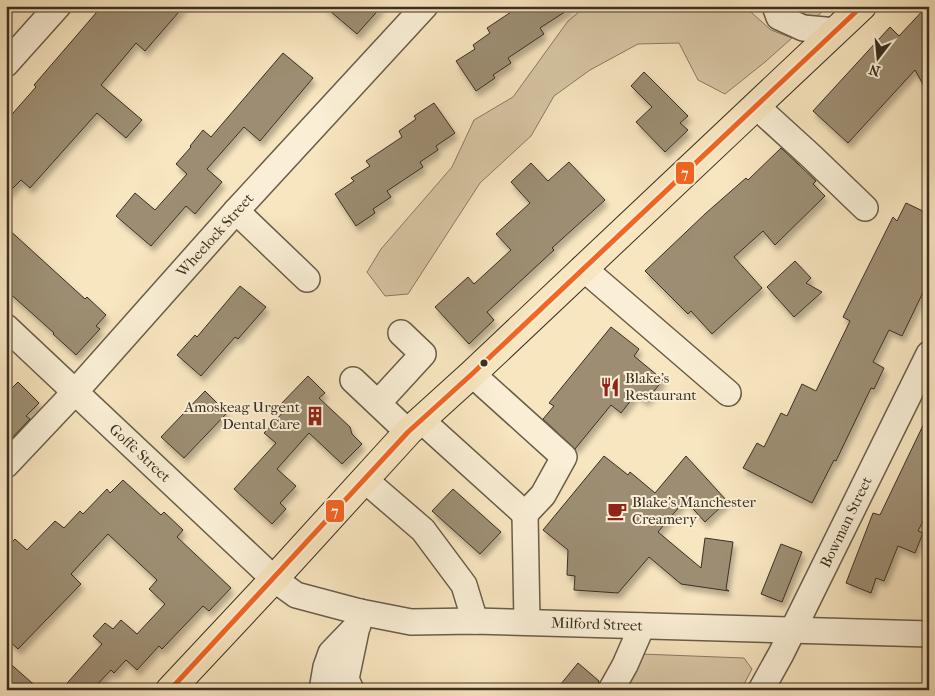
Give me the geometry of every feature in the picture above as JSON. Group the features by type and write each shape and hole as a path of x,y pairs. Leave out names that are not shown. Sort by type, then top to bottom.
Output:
{"main road":[{"path":"180,686 274,579 415,426 862,6"}],"street":[{"name":"Wheelock Street","path":"6,465 75,392 236,211 425,6"},
{"path":"775,6 779,17 802,28 836,31"},
{"path":"6,64 57,7"},
{"path":"756,106 865,208"},
{"path":"236,211 307,279"},
{"path":"583,268 728,393"},
{"name":"Goffe Street","path":"6,327 274,579"},
{"path":"378,403 424,354 401,333"},
{"name":"Bowman Street","path":"761,690 793,630 929,354"},
{"path":"472,374 564,458 543,495 526,514 527,622"},
{"path":"353,380 378,403 415,426 526,514"},
{"path":"365,480 423,530 464,585 475,621"},
{"name":"Milford Street","path":"274,579 296,595 359,619 411,622 527,622 929,634"},
{"path":"346,686 359,619"},
{"path":"322,690 326,667 331,653 359,619"},
{"path":"611,690 625,665 642,626"}],"shaded area":[{"path":"586,6 744,6 771,30 792,38 725,94 698,80 679,43 638,44 590,70 554,96 531,136 480,183 408,294 385,296 367,272 381,249 452,167 474,120 513,97 568,21"},
{"path":"788,6 829,6 816,17 804,15"},
{"path":"641,654 744,658 752,669 741,690 620,690"}],"building":[{"path":"102,6 184,6 145,51 136,43 101,85 142,120 126,138 97,113 30,188 21,180 6,195 6,121 36,87 34,85"},
{"path":"324,6 382,6 357,34"},
{"path":"520,6 574,6 540,28 544,34 508,58 511,63 493,75 495,78 476,91 456,61 475,49 473,45 490,33 487,28"},
{"path":"929,6 929,95 915,70 848,143 813,111 890,27 899,36"},
{"path":"283,53 313,78 260,141 244,127 207,169 222,182 195,214 186,206 151,246 116,216 135,193 155,210 187,174 176,164 203,130 211,137"},
{"path":"644,72 688,116 680,123 688,130 665,152 636,122 652,107 631,86"},
{"path":"434,103 455,133 436,146 438,150 420,162 423,167 387,191 391,197 373,209 375,213 356,226 335,194 354,181 351,178 370,166 366,161 402,137 399,131 416,119 414,116"},
{"path":"781,148 816,181 813,184 825,196 775,245 763,231 734,257 762,288 712,334 691,311 688,314 645,271 706,213 746,178 748,180"},
{"path":"569,162 605,200 552,248 554,250 487,312 494,320 469,344 435,307 468,277 474,284 511,250 496,234 530,203 511,182 531,163 548,181"},
{"path":"906,203 929,214 929,280 902,336 889,330 873,362 884,368 874,389 871,388 836,461 834,460 812,503 743,468 757,443 764,447 781,413 787,416 802,384 816,391 850,321 843,317 893,217 897,221"},
{"path":"6,227 85,299 87,297 106,315 96,326 100,329 76,355 6,290"},
{"path":"795,261 811,278 806,283 822,292 794,317 767,287"},
{"path":"240,286 266,307 238,339 235,337 201,376 177,355 195,335 197,337"},
{"name":"Blake's Restaurant","path":"611,327 639,349 634,356 663,380 646,401 636,394 621,413 611,405 575,449 543,419 554,406 549,403"},
{"path":"308,376 325,393 319,398 350,427 352,434 362,444 342,464 309,433 277,469 296,486 280,503 286,509 272,524 234,489 276,443 264,433 285,410 280,405"},
{"path":"18,382 39,403 26,416 30,419 6,444 6,394"},
{"path":"205,391 227,413 184,458 161,437"},
{"path":"929,413 929,509 918,531 923,533 915,553 898,546 884,581 876,578 871,593 846,583 873,513 880,515"},
{"name":"Blake's Manchester Creamery","path":"604,456 628,475 630,472 655,493 686,456 727,501 705,522 685,500 658,532 701,568 705,538 733,542 726,589 729,591 681,584 649,557 618,593 574,590 575,576 567,575 568,550 543,530"},
{"path":"123,480 161,515 164,512 183,530 177,537 231,588 209,611 203,606 162,649 159,646 137,670 126,660 114,673 111,670 92,690 61,690 102,644 93,636 105,623 113,629 121,620 137,634 165,604 149,589 157,580 108,534 71,574 81,584 18,649 6,638 6,548 15,539 27,550 55,521 64,528 80,511 83,514 107,489 110,493"},
{"path":"453,489 501,532 480,554 432,511"},
{"path":"781,544 802,552 782,602 761,594"},
{"path":"6,660 40,690 6,690"},
{"path":"578,663 599,681 597,690 556,690"}],"transit line":[{"name":"7","path":"170,690 408,432 862,6"}],"place":[{"name":"Blake's Restaurant","path":"610,387"},
{"name":"Amoskeag Urgent Dental Care","path":"315,416"},
{"name":"Blake's Manchester Creamery","path":"617,511"}]}
